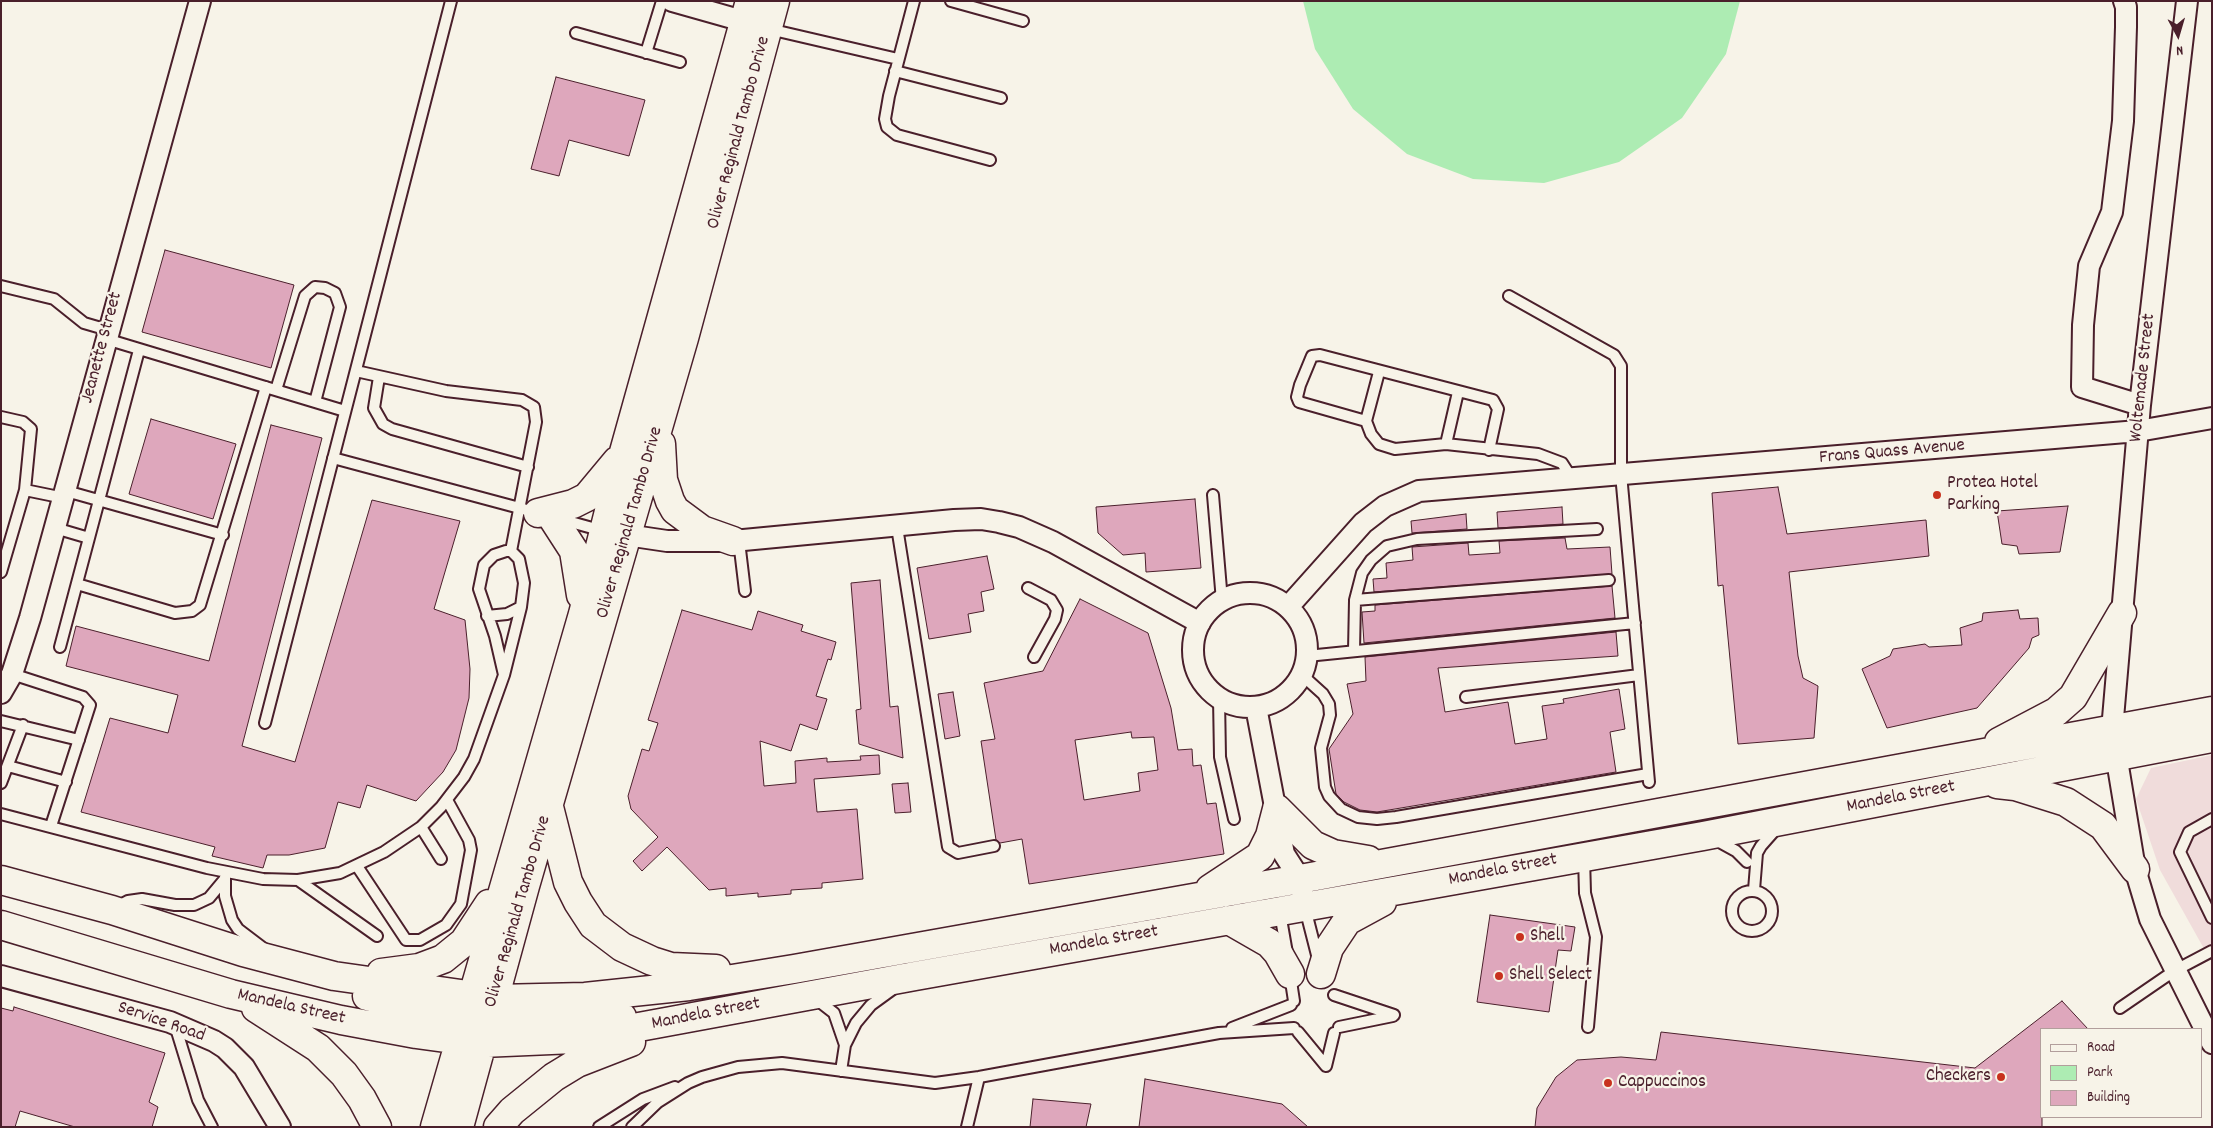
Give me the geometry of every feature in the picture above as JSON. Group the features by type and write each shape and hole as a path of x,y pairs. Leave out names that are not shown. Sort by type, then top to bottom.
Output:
{"main road":[{"name":"Oliver Reginald Tambo Drive","path":"468,1036 486,1002 549,805 615,533 624,452 754,17 775,1"},
{"name":"Oliver Reginald Tambo Drive","path":"486,1002 508,868 583,614 661,415 754,17"},
{"path":"661,415 663,480 675,510 692,524 736,541"},
{"path":"583,614 579,570 574,551 537,513 572,504 587,497 624,452"},
{"path":"1975,755 2056,712 2073,697 2122,613"},
{"name":"Mandela Street","path":"3,880 112,910 243,952 334,976 486,1002 585,997 689,986 794,969 1386,863 2212,711"},
{"name":"Mandela Street","path":"1,926 231,994 341,1020 468,1036 574,1039 806,995 1704,836 2212,738"},
{"path":"1983,782 2015,786 2066,802 2103,826 2134,869"},
{"path":"549,805 562,863 578,902 593,925 617,944 635,954 671,967 693,969 794,969"},
{"path":"1277,809 1305,838 1324,851 1345,857 1386,863"},
{"path":"1198,896 1260,856 1270,836 1277,809"},
{"path":"334,976 402,972 431,965 443,959 472,932 508,868"},
{"path":"1326,984 1329,948 1347,921 1369,908 1418,888"},
{"path":"1229,920 1269,943 1278,953 1290,974"},
{"path":"334,976 355,992 440,1015 468,1036"},
{"path":"231,994 296,1032 318,1048 344,1074 362,1099 377,1127"},
{"path":"486,1002 506,1018 696,1017"},
{"path":"498,1127 534,1092 577,1063 696,1017"},
{"path":"436,1127 468,1036"},
{"path":"459,1127 468,1036"}],"street":[{"name":"Jeanette Street","path":"1,693 12,674 65,494 107,334 200,1"},
{"path":"672,1 754,17"},
{"path":"2124,1 2126,7 2126,27 2123,121 2112,212 2089,266 2083,324 2082,387 2140,405"},
{"name":"Woltemade Street","path":"2187,1 2140,405 2112,730 2134,869 2150,919 2174,971 2212,1044"},
{"name":"Frans Quass Avenue","path":"1288,607 1363,522 1385,506 1404,497 1436,488 2138,431 2212,418"},
{"path":"615,533 685,542 736,541 981,519 1019,527 1053,542 1200,623"},
{"path":"1250,593 1270,596 1288,607 1304,629 1307,642 1307,656 1302,675 1287,694 1272,703 1256,707 1237,706 1219,698 1206,687 1197,672 1193,656 1194,639 1200,623 1213,607 1222,601 1230,597 1250,593"},
{"path":"1256,707 1277,809 1293,910"},
{"name":"Service Road","path":"1,976 175,1024 214,1041 234,1056 244,1067 280,1127"}],"lane":[{"path":"265,724 451,1"},
{"path":"646,53 662,1"},
{"path":"914,1 895,71 885,119 890,132 897,136 990,160"},
{"path":"950,1 1023,21"},
{"path":"754,17 898,60"},
{"path":"576,33 680,62"},
{"path":"895,71 1002,98"},
{"path":"1,286 54,299 84,323 140,350 345,411"},
{"path":"77,584 175,613 192,611 200,605 271,389 305,296 315,288 325,288 335,293 340,307 315,402"},
{"path":"1302,675 1323,694 1329,704 1330,715 1321,748 1325,787 1329,796 1341,809 1358,817 1372,819 1396,817 1649,778 1621,474 1621,366 1614,355 1510,296"},
{"path":"60,647 140,350"},
{"path":"1366,421 1302,403 1297,396 1307,363 1314,355 1492,400 1497,404 1489,450"},
{"path":"356,371 446,391 529,403 534,407 536,417 528,467 537,513 511,551"},
{"path":"1379,372 1366,421 1374,438 1388,448 1446,444 1538,454 1553,458 1566,466 1571,477"},
{"path":"379,377 374,408 383,424 392,429 528,467"},
{"path":"1446,444 1458,392"},
{"path":"1,417 23,422 31,429 25,490 1,572"},
{"path":"333,458 615,533"},
{"path":"25,490 99,500 222,536"},
{"path":"1213,495 1222,601"},
{"path":"897,527 948,847 958,853 994,846"},
{"path":"55,528 90,538"},
{"path":"1354,651 1355,600 1362,573 1371,560 1387,546 1417,539 1597,529"},
{"path":"736,541 745,590"},
{"path":"1,814 52,826 225,876 298,880 331,875 357,866 384,852 421,826 447,800 464,777 474,759 504,674 521,607 523,574 519,558 511,551 506,550 494,555 484,565 478,588 498,645 504,674"},
{"path":"1355,600 1608,580"},
{"path":"1028,588 1051,600 1057,610 1055,619 1034,657"},
{"path":"487,616 507,614 521,607"},
{"path":"1307,656 1635,623"},
{"path":"12,674 83,696 91,709 79,740 52,826"},
{"path":"1466,697 1639,675"},
{"path":"1219,698 1220,757 1234,819"},
{"path":"1,721 79,740"},
{"path":"1,783 23,725"},
{"path":"8,766 66,782"},
{"path":"357,866 406,940 420,940 446,925 461,904 471,850 469,840 447,800"},
{"path":"2212,819 2189,832 2180,852 2212,918"},
{"path":"1754,890 1755,865 1761,846 1786,820"},
{"path":"421,826 441,859"},
{"path":"1704,836 1723,842 1742,855 1747,862"},
{"path":"1584,856 1585,893 1596,937 1588,1027"},
{"path":"112,910 128,901 142,899 176,905 194,905 209,898 225,876"},
{"path":"225,876 229,911 238,929 286,963"},
{"path":"298,880 377,936"},
{"path":"1754,890 1761,892 1771,902 1772,916 1763,928 1750,931 1737,925 1731,912 1733,902 1740,894 1754,890"},
{"path":"1219,1033 1292,1003 1290,974 1293,910"},
{"path":"599,1127 643,1099 718,1072 756,1065 782,1063 935,1083 978,1077 1219,1033 1296,1030 1326,1066 1337,1030 1394,1016 1326,984 1293,910"},
{"path":"2120,1008 2174,971 2212,951"},
{"path":"841,1071 846,1045 856,1023 871,1005 915,976"},
{"path":"806,995 821,1001 834,1013 846,1045"},
{"path":"175,1024 198,1100 212,1127"},
{"path":"967,1127 978,1077"},
{"path":"632,1127 658,1102 688,1083"}],"shaded area":[{"path":"2212,755 2212,963 2160,870 2136,799 2151,768"}],"green space":[{"path":"1303,1 1740,1 1726,54 1682,118 1619,162 1544,183 1473,179 1407,154 1353,109 1315,49"}],"building":[{"path":"556,77 645,100 629,156 569,140 559,176 531,169"},
{"path":"165,250 294,285 271,368 142,332"},
{"path":"151,419 236,444 213,519 129,494"},
{"path":"271,425 322,438 242,746 295,762 372,500 460,521 434,609 465,620 470,669 469,698 456,750 443,772 416,801 367,785 360,808 338,802 325,848 289,855 267,855 263,868 212,856 215,847 81,812 110,718 168,733 178,695 66,666 76,626 209,661"},
{"path":"1778,487 1787,534 1926,520 1929,556 1789,572 1798,656 1803,678 1818,686 1814,738 1738,744 1723,585 1718,586 1712,493"},
{"path":"1195,499 1201,568 1146,572 1145,553 1123,555 1098,533 1096,507"},
{"path":"2068,506 2060,552 2019,554 2017,546 2002,544 1997,511"},
{"path":"1562,507 1563,524 1498,528 1497,512"},
{"path":"1466,514 1467,529 1412,533 1411,521"},
{"path":"1565,538 1567,549 1610,547 1612,574 1374,592 1373,579 1387,578 1386,563 1413,560 1412,547 1468,543 1469,555 1500,553 1499,541"},
{"path":"987,556 994,589 981,592 984,611 968,614 971,632 929,639 917,568"},
{"path":"880,580 890,707 898,706 903,758 859,744 856,710 861,709 851,583"},
{"path":"1612,586 1615,618 1364,643 1362,612 1375,611 1375,605"},
{"path":"1080,599 1148,633 1171,708 1178,750 1192,749 1193,766 1201,765 1207,804 1216,803 1224,854 1029,884 1022,839 1000,843 996,840 981,741 995,739 984,683 1043,671","holes":["1131,732 1132,738 1154,737 1158,770 1138,773 1140,791 1084,800 1075,740"]},
{"path":"682,610 752,630 758,611 803,625 801,631 836,642 831,660 828,659 816,696 827,699 817,730 800,724 791,751 760,741 764,786 796,783 795,761 827,758 827,762 861,760 860,756 879,755 880,774 814,779 817,812 857,809 863,879 822,883 822,888 791,890 791,894 758,897 758,893 726,896 726,888 709,890 667,847 642,871 633,861 658,837 631,809 628,796 642,749 649,751 658,723 648,720"},
{"path":"2018,610 2020,619 2038,618 2039,635 2032,638 2029,648 1977,708 1887,728 1862,669 1890,656 1893,649 1925,644 1929,647 1962,645 1960,628 1982,621 1983,613"},
{"path":"1616,632 1618,656 1438,668 1445,712 1508,702 1515,744 1547,739 1542,706 1564,703 1563,699 1619,689 1625,729 1610,732 1616,772 1377,812 1360,810 1344,802 1336,794 1329,749 1353,714 1347,684 1366,681 1365,657"},
{"path":"953,692 960,736 945,739 938,694"},
{"path":"908,783 911,812 895,813 892,784"},
{"path":"1490,915 1575,927 1571,951 1558,950 1549,1012 1477,1002"},
{"path":"2062,1001 2087,1028 2040,1028 2040,1118 2042,1118 2042,1127 1535,1127 1537,1108 1556,1077 1577,1060 1621,1057 1656,1060 1661,1032 1975,1068"},
{"path":"14,1007 165,1053 149,1102 158,1107 152,1127 75,1127 20,1111 15,1127 1,1127 1,1008 13,1011"},
{"path":"1145,1079 1282,1104 1308,1127 1139,1127"},
{"path":"1033,1099 1091,1104 1086,1127 1030,1127"}],"place":[{"name":"Protea Hotel Parking","path":"1937,495"},
{"name":"Shell","path":"1520,937"},
{"name":"Shell Select","path":"1499,976"},
{"name":"Checkers","path":"2001,1077"},
{"name":"Cappuccinos","path":"1608,1083"}]}
